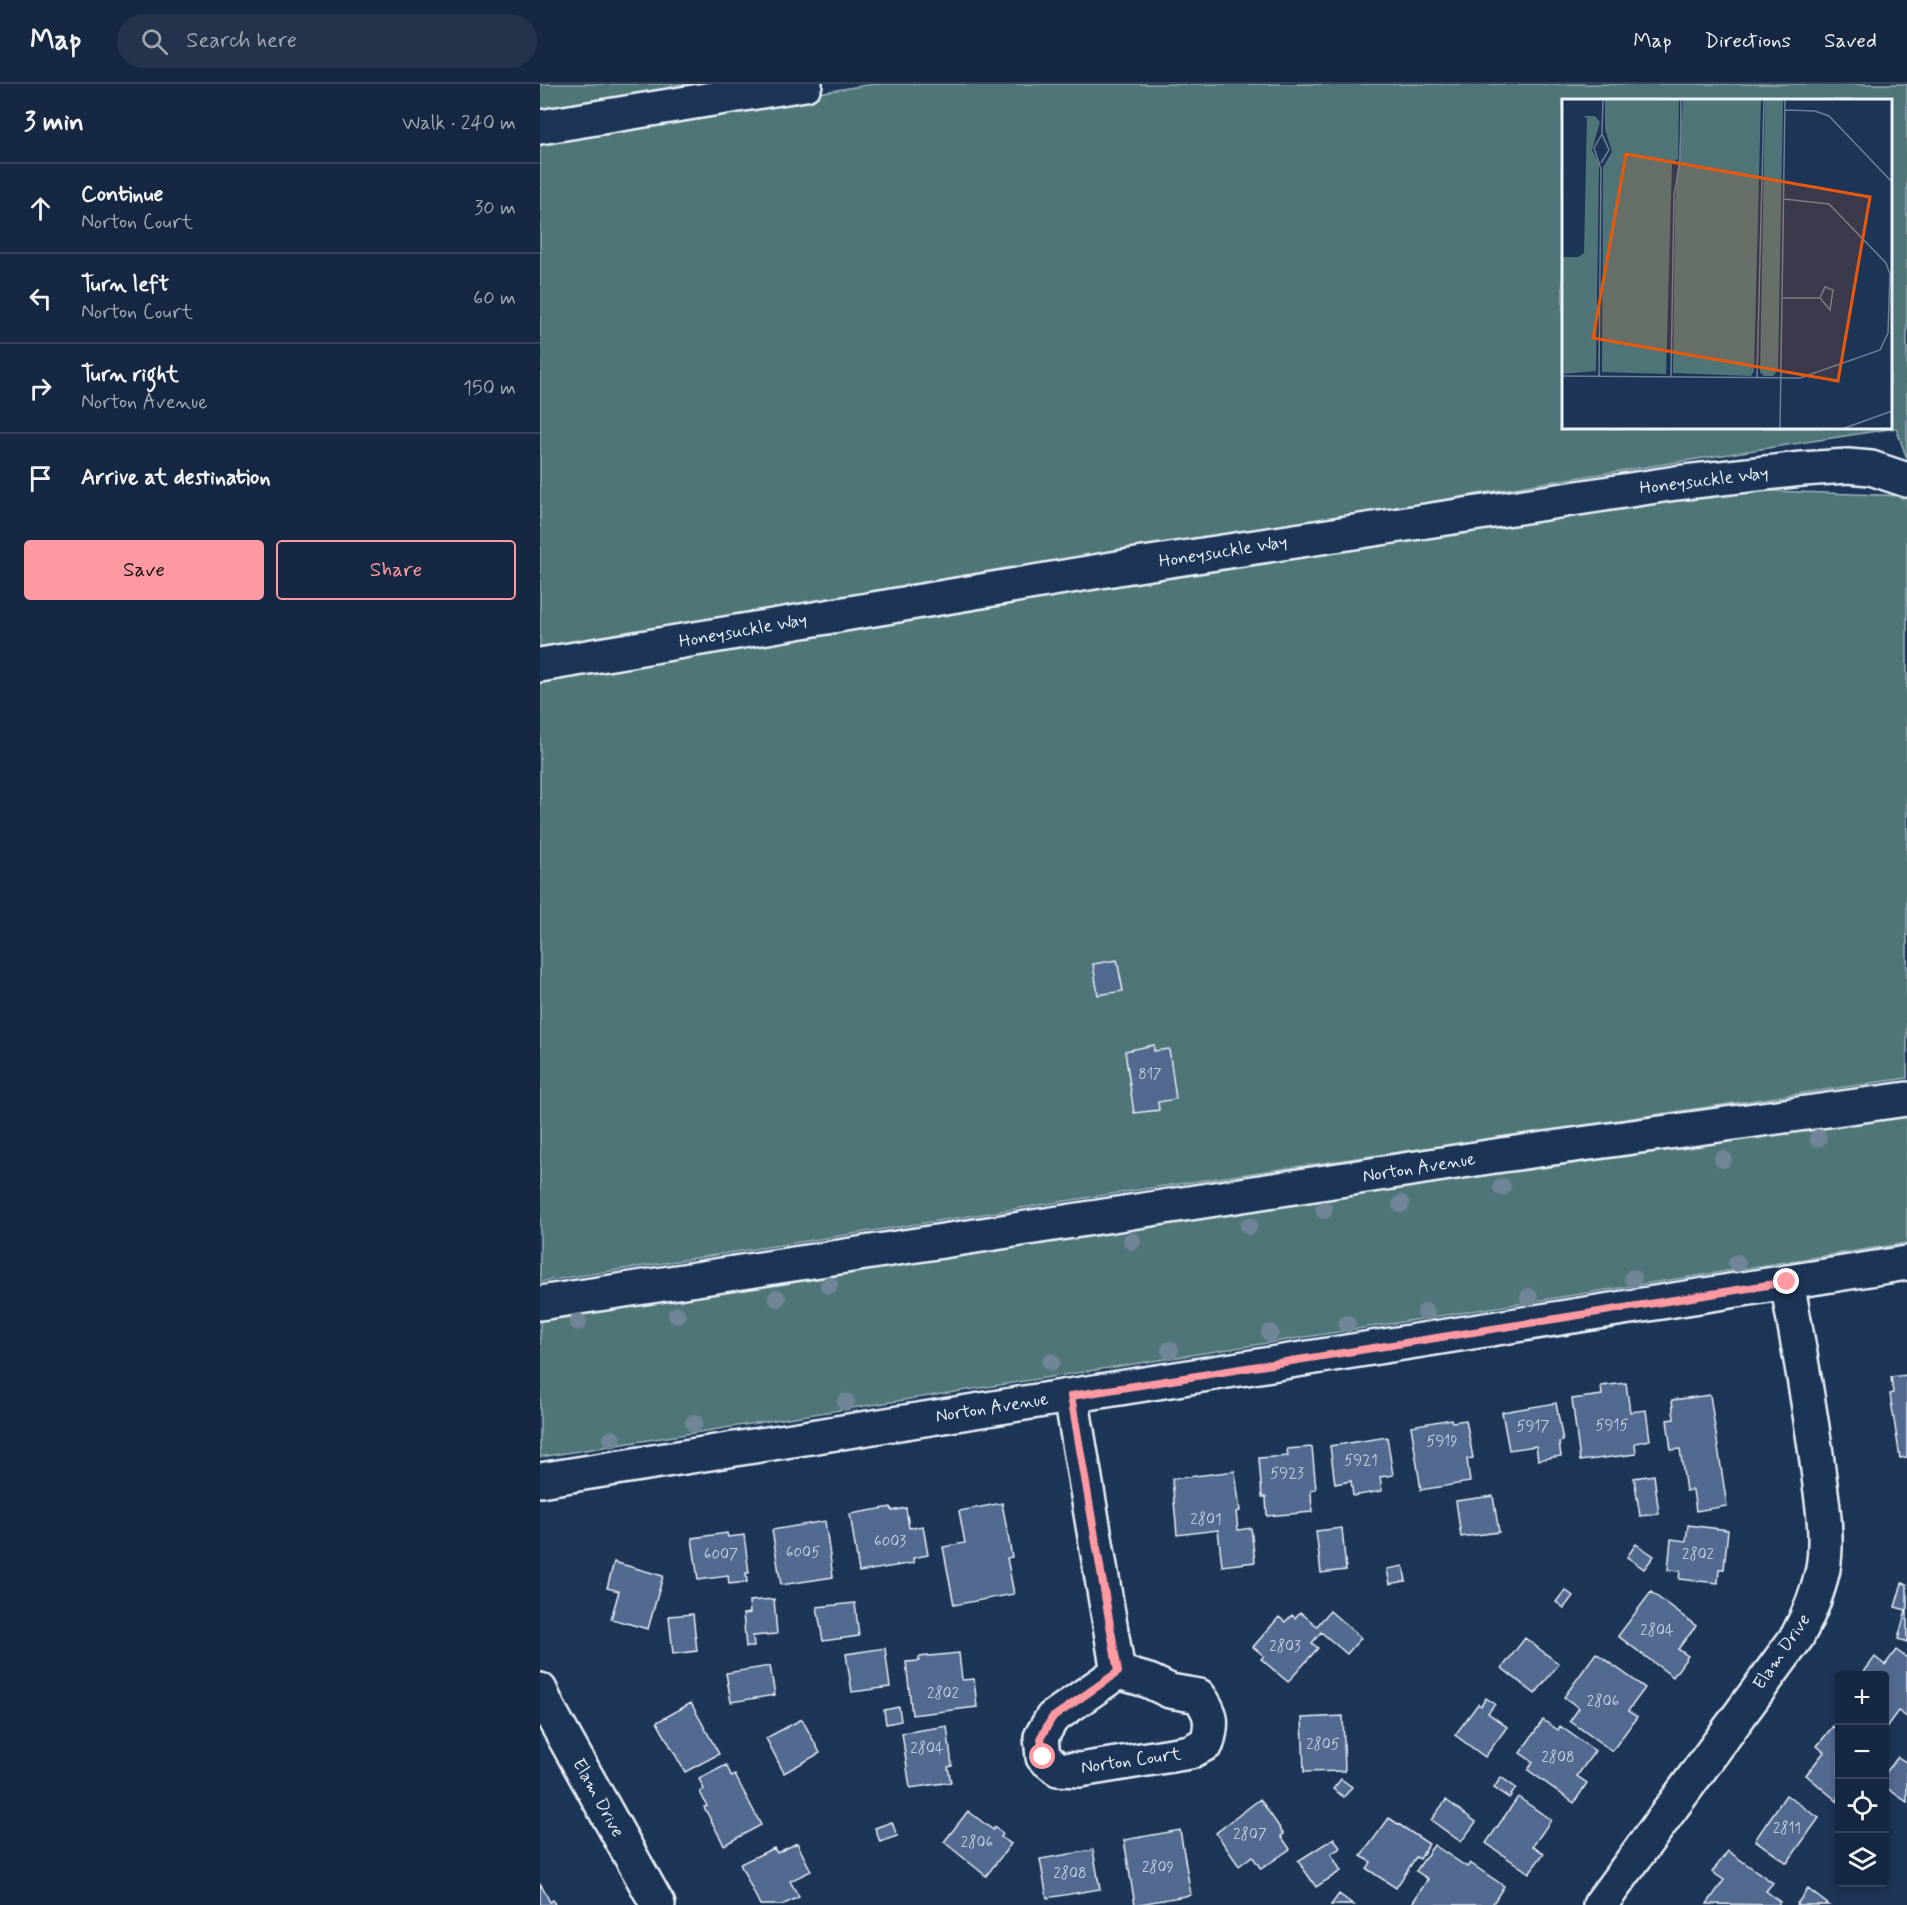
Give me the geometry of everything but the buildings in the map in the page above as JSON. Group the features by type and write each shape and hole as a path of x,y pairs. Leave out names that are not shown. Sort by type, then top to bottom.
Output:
{"street":[{"path":"540,127 805,84"},
{"name":"Honeysuckle Way","path":"540,665 1124,567 1676,483 1848,466 1871,468 1907,480"},
{"name":"Norton Avenue","path":"540,1303 1495,1156 1907,1099"},
{"name":"Norton Avenue","path":"540,1480 1907,1263"},
{"name":"Elam Drive","path":"1600,1905 1797,1637 1818,1591 1824,1545 1822,1501 1813,1431 1787,1282"},
{"path":"1071,1396 1118,1672"},
{"name":"Norton Court","path":"1118,1672 1170,1690 1199,1696 1208,1708 1212,1726 1207,1743 1190,1752 1080,1770 1058,1769 1043,1757 1041,1737 1052,1718 1118,1672"},
{"name":"Elam Drive","path":"540,1690 658,1905"}],"green space":[{"path":"540,84 712,84 540,112"},
{"path":"873,84 1907,84 1907,459 1896,428 1892,429 1892,99 1562,99 1562,429 1890,429 1549,482 540,650 540,138"},
{"path":"1746,490 1907,496 1907,1078 1151,1188 540,1282 540,679 1611,504"},
{"path":"1907,1110 1907,1243 540,1457 540,1318"}],"route":[{"path":"1043,1757 1041,1737 1052,1718 1076,1699 1118,1672 1071,1396 1787,1282"}]}
